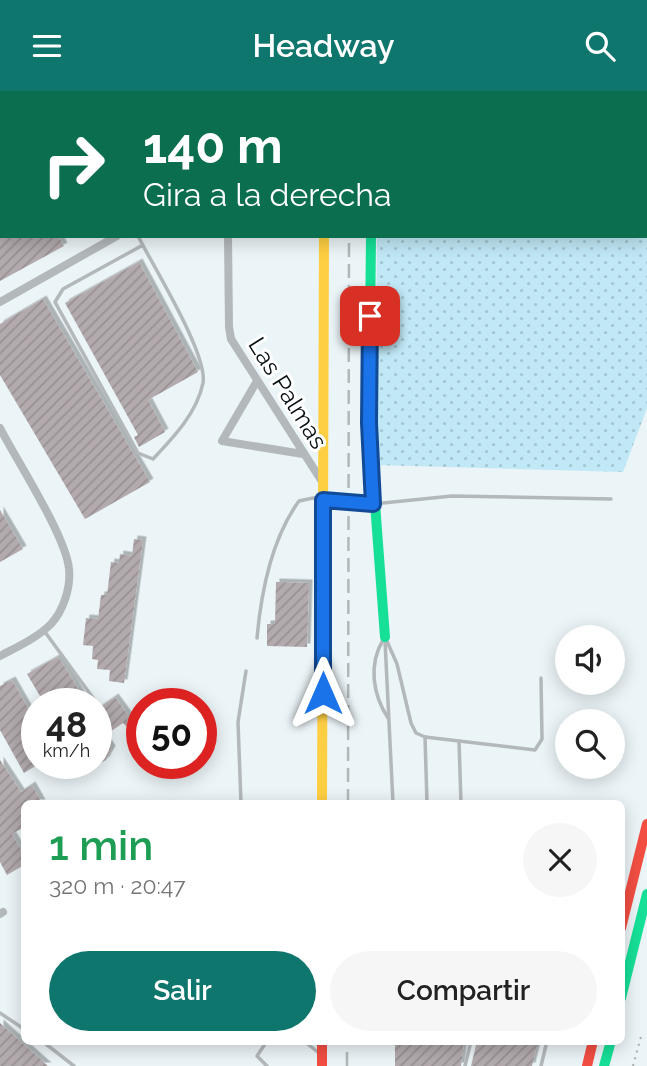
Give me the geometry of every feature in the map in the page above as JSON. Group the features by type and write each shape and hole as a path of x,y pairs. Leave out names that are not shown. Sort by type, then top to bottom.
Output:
{"main road":[{"path":"323,800 324,238"},
{"path":"371,238 369,423 385,637"},
{"path":"625,912 647,824"},
{"path":"625,982 647,894"},
{"path":"587,1066 592,1045"},
{"path":"604,1066 610,1045"}],"street":[{"path":"0,302 113,238"},
{"name":"Las Palmas","path":"228,238 229,333 323,483"},
{"path":"257,381 222,441 303,454"},
{"path":"0,428 62,545 68,562 69,580 65,599 56,618 44,631 0,656"}],"lane":[{"path":"139,238 143,245 198,352 203,382 180,431 153,459 138,453 55,302 63,289 143,245"},
{"path":"257,638 261,594 284,522 299,501 373,504 460,496 611,499"},
{"path":"44,631 86,688"},
{"path":"385,637 376,658 377,698 389,720"},
{"path":"385,637 393,800"},
{"path":"385,637 397,664 411,723 416,733 425,737 535,750 542,739 541,678"},
{"path":"242,800 238,722 246,671"},
{"path":"425,737 427,800"},
{"path":"459,741 461,800"},
{"path":"0,1013 21,1027"},
{"path":"47,1045 74,1066"},
{"path":"264,1045 257,1056 267,1066"},
{"path":"308,1045 322,1060"},
{"path":"465,1066 470,1045"},
{"path":"541,1066 546,1045"}],"path":[{"path":"633,1066 642,1033"}],"shaded area":[{"path":"377,238 647,238 647,408 623,472 375,465"}],"building":[{"path":"0,238 59,238 64,246 0,281"},
{"path":"139,262 198,372 148,400 165,432 139,447 134,437 138,435 65,303"},
{"path":"43,299 150,482 85,519 0,375 0,324"},
{"path":"0,510 23,549 0,562"},
{"path":"134,539 143,540 124,683 109,681 110,670 97,669 98,660 92,659 93,646 83,645 86,618 98,619 101,595 107,595 111,562 119,563 120,554 132,556"},
{"path":"276,582 309,583 307,647 267,646 267,624 275,624"},
{"path":"58,657 77,688 35,688 27,674"},
{"path":"12,680 21,696 21,768 0,730 0,686"},
{"path":"115,697 126,712 126,726 123,723 112,731 112,699"},
{"path":"0,760 21,792 32,785 40,800 21,800 21,829 12,834 21,850 21,867 7,875 0,862"},
{"path":"0,1023 21,1042 21,1045 25,1045 48,1066 0,1066"},
{"path":"395,1045 464,1045 461,1066 395,1066"},
{"path":"476,1045 537,1045 532,1066 471,1066"}],"railway":[{"path":"348,800 349,238"},
{"path":"347,1045 347,1066"}],"traffic: fast":[{"path":"371,238 369,423 385,637"},
{"path":"625,982 647,894"},
{"path":"604,1066 610,1045"}],"traffic: slow":[{"path":"322,800 324,238"}],"traffic: jam":[{"path":"625,912 647,824"},
{"path":"322,1045 322,1066"},
{"path":"587,1066 592,1045"}],"route":[{"path":"323,693 323,500 373,504 369,423 370,316"}]}
